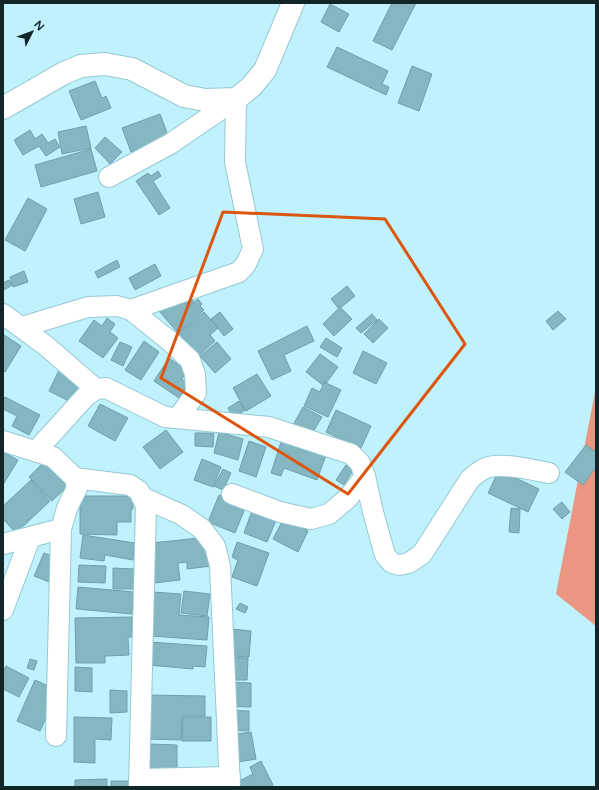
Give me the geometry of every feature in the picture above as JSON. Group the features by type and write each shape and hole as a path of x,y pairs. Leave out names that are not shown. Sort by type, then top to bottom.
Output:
{"main road":[{"path":"3,108 64,73 81,66 105,64 132,69 184,96 205,100 236,99 251,87 265,70 293,3"}],"street":[{"path":"109,177 170,144 236,99"},
{"path":"131,310 239,272 246,264 253,249 235,162 236,99"},
{"path":"22,328 88,307 117,306 131,310 171,342 190,360 195,374 196,393 178,418"},
{"path":"3,314 46,345 96,389"},
{"path":"36,451 86,396 96,389 106,388 165,417 269,427 351,454 360,463 365,476 385,555 392,563 399,565 409,563 422,554 470,479 479,471 490,467 512,467 550,473"},
{"path":"3,441 53,457 75,478 77,488 67,508 61,529 56,736"},
{"path":"232,494 280,512 311,519 329,514 348,498 365,476"},
{"path":"75,478 130,485 139,491 146,506 139,783 230,782 220,566 215,546 202,530 182,515 142,497"},
{"path":"3,544 61,529"},
{"path":"3,610 30,538"}],"highlighted area":[{"path":"223,212 385,219 465,344 348,494 161,378"}],"shaded area":[{"path":"596,387 596,626 556,594"}],"building":[{"path":"392,3 416,3 392,50 373,41"},
{"path":"330,4 349,14 339,32 321,22"},
{"path":"337,47 388,71 382,84 389,87 386,95 327,67"},
{"path":"412,66 432,74 419,111 398,103"},
{"path":"95,81 102,98 106,96 111,108 81,120 69,91"},
{"path":"160,114 169,138 131,152 122,128"},
{"path":"86,126 91,148 62,154 58,132"},
{"path":"30,130 35,139 42,134 48,143 55,139 60,147 46,156 39,146 23,155 14,140"},
{"path":"105,137 122,152 110,164 95,148"},
{"path":"91,149 97,171 41,187 35,165"},
{"path":"158,171 161,176 153,181 170,208 159,215 136,181 148,173 151,176"},
{"path":"98,192 105,217 81,224 74,199"},
{"path":"28,198 47,209 25,251 5,240"},
{"path":"117,260 120,267 98,278 95,272"},
{"path":"155,264 161,276 135,290 129,278"},
{"path":"24,271 28,282 13,287 10,277"},
{"path":"9,280 12,285 4,290 3,283"},
{"path":"347,286 355,296 339,309 331,299"},
{"path":"185,290 195,303 189,308 179,294"},
{"path":"178,296 188,308 198,299 202,304 200,306 204,310 178,333 159,311"},
{"path":"340,307 352,319 334,336 323,324"},
{"path":"558,311 566,319 553,330 546,321"},
{"path":"204,312 218,328 210,335 215,341 197,357 178,334"},
{"path":"220,312 233,329 224,336 211,319"},
{"path":"372,314 377,320 361,333 356,328"},
{"path":"107,318 115,324 110,332 118,338 103,358 79,341 94,320 102,326"},
{"path":"379,319 388,328 373,343 364,334"},
{"path":"307,326 314,341 284,355 291,371 272,380 258,351"},
{"path":"4,335 21,346 5,372 3,371"},
{"path":"326,338 342,348 337,357 320,347"},
{"path":"144,341 159,352 141,380 125,370"},
{"path":"120,342 132,347 123,366 111,360"},
{"path":"217,342 231,359 215,373 200,356"},
{"path":"363,351 387,363 376,384 353,373"},
{"path":"320,354 338,367 324,386 306,372"},
{"path":"169,358 187,371 182,379 188,384 179,398 154,381"},
{"path":"61,366 87,379 75,404 49,391"},
{"path":"257,374 271,396 246,411 233,388"},
{"path":"324,382 341,390 328,417 304,406 312,388 320,392"},
{"path":"5,397 40,415 29,435 12,426 17,416 3,409 3,401"},
{"path":"239,401 245,410 233,418 228,408"},
{"path":"100,404 128,418 115,441 88,426"},
{"path":"303,407 322,417 310,437 292,427"},
{"path":"336,410 371,426 361,448 326,432"},
{"path":"166,430 183,452 160,469 143,447"},
{"path":"219,432 243,439 238,460 214,453"},
{"path":"195,433 214,433 213,447 195,446"},
{"path":"282,439 326,455 317,480 284,468 281,476 271,473"},
{"path":"249,441 266,447 256,477 239,471"},
{"path":"586,445 596,452 596,467 583,485 565,472"},
{"path":"3,452 18,460 3,485"},
{"path":"202,459 221,467 213,487 194,480"},
{"path":"46,460 70,484 52,501 29,477"},
{"path":"346,465 353,470 344,485 336,480"},
{"path":"223,469 231,473 223,490 214,486"},
{"path":"499,470 539,489 528,512 488,493"},
{"path":"31,480 50,501 16,533 3,519 3,506"},
{"path":"219,495 246,506 235,533 208,522"},
{"path":"80,496 133,496 131,522 117,522 117,535 80,534"},
{"path":"562,502 570,512 562,519 553,509"},
{"path":"253,508 277,518 267,542 244,533"},
{"path":"511,508 520,509 519,533 509,532"},
{"path":"284,518 308,531 298,552 273,539"},
{"path":"83,535 135,543 133,560 105,555 104,561 80,558"},
{"path":"208,537 211,566 187,569 187,562 178,563 180,580 154,583 152,543"},
{"path":"237,542 269,553 257,586 232,577 238,560 232,557"},
{"path":"44,553 62,560 52,583 34,576"},
{"path":"79,565 106,566 105,583 78,582"},
{"path":"113,568 134,569 134,589 113,589"},
{"path":"78,587 134,592 132,614 76,609"},
{"path":"184,591 210,594 207,616 181,613"},
{"path":"153,592 181,594 179,615 209,617 207,640 151,636"},
{"path":"240,603 248,607 245,613 236,609"},
{"path":"132,617 132,637 128,637 129,655 105,656 105,663 76,663 75,618"},
{"path":"222,628 251,631 249,657 220,655"},
{"path":"149,642 207,646 205,667 193,666 193,669 148,665"},
{"path":"219,657 248,658 247,680 219,680"},
{"path":"30,659 37,661 34,670 27,668"},
{"path":"6,666 29,678 19,697 3,689 3,672"},
{"path":"75,667 92,668 92,692 75,691"},
{"path":"35,680 53,688 46,705 51,707 40,731 17,721"},
{"path":"220,682 251,683 251,707 220,706"},
{"path":"110,690 127,691 127,712 110,713"},
{"path":"146,695 205,696 205,716 182,716 181,740 145,739"},
{"path":"222,710 249,711 249,731 221,730"},
{"path":"74,717 112,718 111,740 95,739 95,763 74,762"},
{"path":"183,717 211,717 211,741 182,741"},
{"path":"251,732 256,759 227,764 223,736"},
{"path":"149,744 177,745 177,769 148,768"},
{"path":"261,761 273,785 270,787 241,787 239,781 253,774 250,767"},
{"path":"107,779 107,787 75,787 75,780"},
{"path":"111,781 131,781 131,787 111,787"}]}
